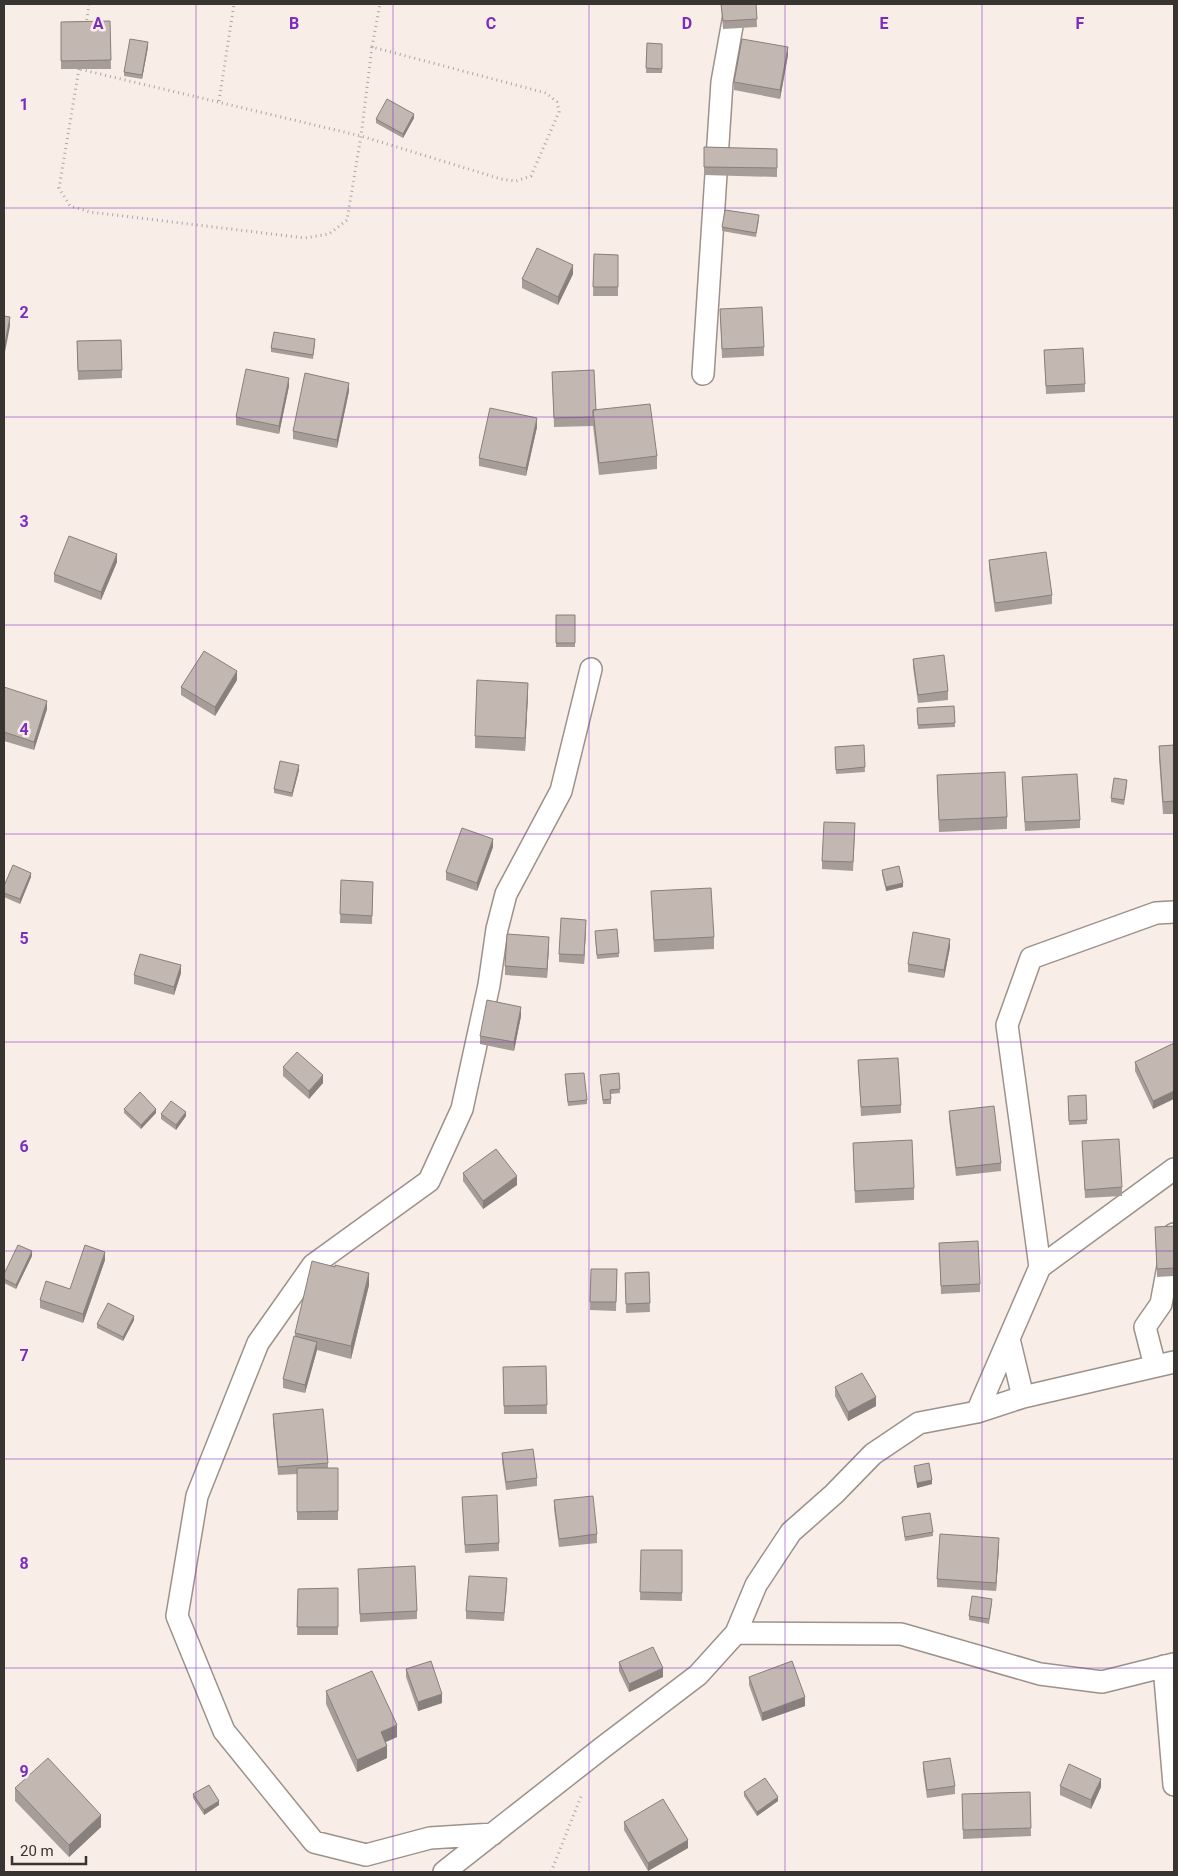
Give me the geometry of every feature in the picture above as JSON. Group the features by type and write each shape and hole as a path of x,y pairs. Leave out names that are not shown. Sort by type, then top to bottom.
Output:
{"street":[{"path":"703,374 722,82 736,4"},
{"path":"493,1834 430,1838 366,1855 314,1842 224,1731 177,1616 197,1496 258,1343 313,1265 429,1181 462,1109 489,985 497,929 506,894 561,791 590,669"},
{"path":"1040,1267 1007,1025 1031,958 1156,913 1174,912"},
{"path":"976,1412 1040,1267 1174,1169"},
{"path":"444,1872 698,1675 736,1633 756,1585 791,1532 834,1494 873,1454 919,1423 976,1412 1023,1397 1165,1364 1145,1327 1161,1304 1174,1234"},
{"path":"1009,1339 1023,1397"},
{"path":"736,1633 901,1634 1040,1674 1102,1682 1169,1665 1174,1785"}],"path":[{"path":"84,32 89,4"},
{"path":"219,102 234,4"},
{"path":"80,60 59,188 70,206 90,212 305,238 329,234 347,220 380,4"},
{"path":"79,69 361,136 501,179 516,181 531,176 559,112 557,102 546,93 372,47"},
{"path":"551,1872 583,1791"}],"building":[{"path":"721,4 756,4 757,19 723,21"},
{"path":"110,21 111,60 61,61 61,22"},
{"path":"130,39 148,42 142,75 124,72"},
{"path":"742,39 788,47 780,90 734,82"},
{"path":"647,43 662,44 662,69 646,68"},
{"path":"387,99 414,114 403,134 376,119"},
{"path":"704,147 777,149 777,168 704,167"},
{"path":"725,210 759,215 756,233 722,227"},
{"path":"537,248 573,265 558,297 522,279"},
{"path":"594,254 618,255 618,287 593,287"},
{"path":"762,307 764,347 722,349 720,309"},
{"path":"4,316 10,317 4,349"},
{"path":"274,332 315,339 313,355 271,348"},
{"path":"121,340 122,370 78,371 77,341"},
{"path":"1083,348 1085,384 1046,386 1044,350"},
{"path":"246,369 289,378 279,426 236,417"},
{"path":"594,370 596,410 593,410 593,417 554,418 552,372"},
{"path":"305,373 349,383 337,440 293,431"},
{"path":"650,404 657,456 599,463 593,410"},
{"path":"490,408 537,418 526,468 479,458"},
{"path":"69,536 117,554 101,592 54,574"},
{"path":"1046,552 1052,595 995,603 989,560"},
{"path":"556,615 575,615 575,643 556,643"},
{"path":"204,651 237,671 215,707 181,687"},
{"path":"944,655 948,691 918,695 913,659"},
{"path":"477,680 528,683 525,738 475,736"},
{"path":"4,687 47,701 34,742 4,732"},
{"path":"954,706 955,723 918,725 917,708"},
{"path":"864,745 865,767 836,770 835,747"},
{"path":"1174,745 1174,801 1163,802 1159,746"},
{"path":"280,761 299,765 292,793 274,789"},
{"path":"1005,772 1007,817 939,820 937,775"},
{"path":"1077,774 1080,820 1025,822 1022,777"},
{"path":"1114,778 1127,780 1124,800 1111,798"},
{"path":"824,822 855,823 853,862 822,861"},
{"path":"462,828 493,839 477,883 446,872"},
{"path":"13,865 31,873 20,899 4,893 4,886"},
{"path":"899,866 903,883 886,887 882,870"},
{"path":"341,880 373,882 372,916 340,914"},
{"path":"711,888 714,937 654,940 651,891"},
{"path":"561,918 586,920 584,955 559,954"},
{"path":"617,929 619,953 597,955 595,931"},
{"path":"913,932 950,939 944,970 908,964"},
{"path":"507,934 549,937 547,969 505,966"},
{"path":"140,954 181,965 174,987 134,975"},
{"path":"487,1000 521,1007 514,1042 480,1036"},
{"path":"1174,1043 1174,1091 1153,1101 1135,1062"},
{"path":"297,1052 323,1075 309,1091 283,1067"},
{"path":"898,1058 901,1105 861,1107 858,1060"},
{"path":"584,1073 587,1100 568,1102 565,1074"},
{"path":"619,1073 620,1089 610,1090 611,1099 603,1100 600,1075"},
{"path":"140,1092 156,1109 141,1125 124,1109"},
{"path":"1086,1095 1087,1120 1069,1121 1068,1096"},
{"path":"171,1101 186,1112 176,1125 161,1114"},
{"path":"994,1106 1001,1163 956,1168 949,1111"},
{"path":"1119,1139 1122,1187 1085,1190 1082,1141"},
{"path":"912,1140 914,1188 855,1191 853,1143"},
{"path":"496,1149 517,1176 483,1201 463,1173"},
{"path":"1174,1226 1174,1268 1157,1269 1155,1227"},
{"path":"978,1241 980,1284 941,1286 939,1243"},
{"path":"18,1245 32,1251 16,1285 4,1279 4,1274"},
{"path":"85,1245 105,1252 83,1314 40,1300 46,1281 70,1289"},
{"path":"312,1261 369,1273 351,1346 295,1333"},
{"path":"591,1269 617,1269 616,1302 590,1302"},
{"path":"649,1272 650,1303 626,1304 625,1273"},
{"path":"108,1303 134,1316 123,1337 97,1324"},
{"path":"294,1336 317,1342 305,1385 283,1379"},
{"path":"546,1366 547,1405 504,1406 503,1367"},
{"path":"862,1373 876,1397 848,1412 835,1387"},
{"path":"323,1409 328,1463 278,1467 273,1414"},
{"path":"533,1449 537,1478 506,1482 502,1453"},
{"path":"929,1463 932,1480 917,1483 914,1466"},
{"path":"297,1468 338,1468 338,1511 297,1512"},
{"path":"497,1495 499,1543 465,1545 462,1497"},
{"path":"593,1496 597,1534 559,1539 554,1500"},
{"path":"930,1513 933,1532 905,1537 902,1517"},
{"path":"940,1534 999,1538 996,1583 937,1579"},
{"path":"641,1550 682,1550 682,1593 640,1592"},
{"path":"415,1566 417,1611 360,1614 358,1569"},
{"path":"469,1576 507,1578 504,1613 466,1611"},
{"path":"338,1588 338,1627 297,1627 298,1589"},
{"path":"972,1596 992,1599 989,1619 969,1616"},
{"path":"653,1647 663,1668 629,1684 619,1662"},
{"path":"431,1661 442,1694 418,1702 406,1669"},
{"path":"792,1661 805,1697 762,1713 749,1677"},
{"path":"372,1671 397,1725 381,1732 387,1746 357,1760 326,1691"},
{"path":"48,1758 101,1815 69,1845 15,1788"},
{"path":"950,1758 955,1786 927,1790 923,1762"},
{"path":"1069,1764 1101,1779 1091,1800 1060,1786"},
{"path":"765,1778 778,1797 757,1812 744,1792"},
{"path":"209,1785 219,1801 204,1810 193,1794"},
{"path":"1030,1792 1031,1828 963,1830 962,1794"},
{"path":"663,1799 688,1840 648,1863 624,1822"}]}
